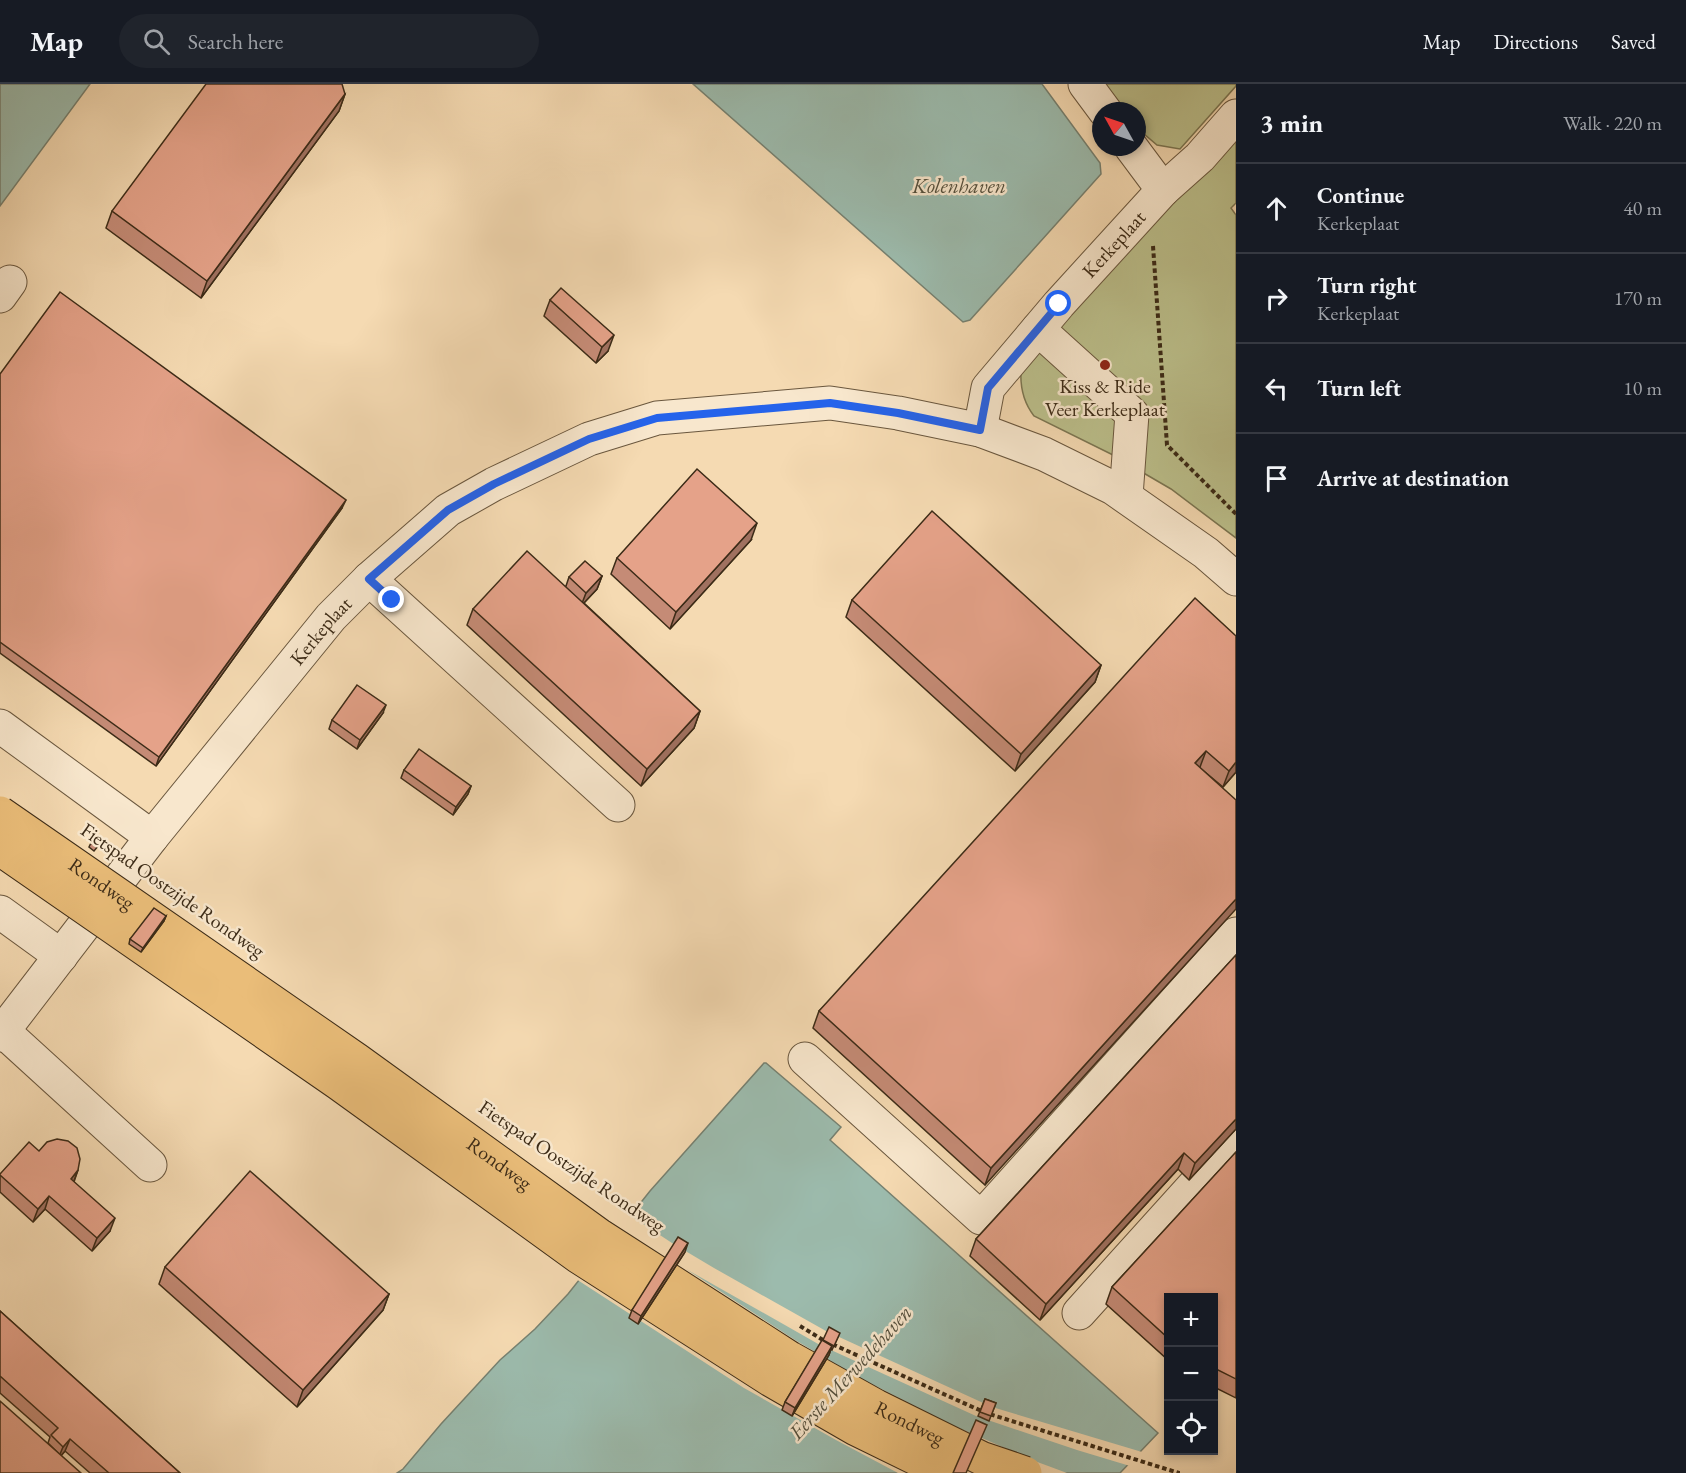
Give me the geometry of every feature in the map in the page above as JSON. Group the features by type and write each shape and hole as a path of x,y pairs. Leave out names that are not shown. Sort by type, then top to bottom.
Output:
{"main road":[{"name":"Rondweg","path":"0,813 357,1060 599,1235 790,1358 876,1406 981,1458 1025,1473"},
{"name":"Rondweg","path":"0,849 338,1083 579,1257 771,1380 856,1429 946,1473"}],"street":[{"path":"1085,84 1098,102"},
{"name":"Kerkeplaat","path":"980,430 988,388 1156,197 1200,157 1236,116"},
{"path":"1136,156 1156,197"},
{"path":"1038,329 1132,414 1125,496"},
{"name":"Kerkeplaat","path":"2,1033 19,992 61,956 152,837 331,617 369,579 448,510 494,484 589,439 657,418 830,403 898,413 980,430 1055,459 1113,488 1206,553 1236,579"},
{"path":"369,579 618,805"},
{"path":"0,726 152,837"},
{"path":"0,912 61,956"},
{"path":"805,1059 981,1218 1236,934"},
{"path":"2,1033 150,1165"},
{"path":"1079,1313 1236,1138"}],"path":[{"path":"1156,197 1167,445 1236,514"},
{"path":"793,1323 823,1340 986,1413 1179,1473"}],"green space":[{"path":"1097,84 1236,84 1180,149 1157,145 1146,136 1146,102 1110,102"},
{"path":"1236,126 1236,203 1231,208 1236,215 1236,538 1171,489 1111,454 1034,416 1025,400 1021,370"}],"water":[{"path":"0,84 90,84 0,206"},
{"name":"Kolenhaven","path":"693,84 1042,84 1092,152 1092,156 1095,156 1100,163 1101,174 970,320 963,322"},
{"name":"Eerste Merwedehaven","path":"764,1063 841,1127 830,1140 1158,1433 1120,1473 397,1473 500,1360 535,1329 568,1294 650,1191"}],"pier":[{"path":"628,1214 714,1268 826,1331 992,1407 1142,1452 1130,1466 976,1416 820,1345 686,1269 795,1340 858,1377 950,1424 1067,1473 898,1473 744,1388 576,1279"}],"building":[{"path":"206,84 342,84 345,94 207,281 112,211"},
{"path":"561,288 614,335 602,347 550,300"},
{"path":"60,292 346,500 159,757 0,642 0,374"},
{"path":"697,469 757,523 676,612 617,558"},
{"path":"932,511 1101,665 1021,754 852,600"},
{"path":"527,551 700,711 647,769 473,609"},
{"path":"585,561 602,576 586,593 569,577"},
{"path":"1195,598 1236,636 1236,762 1229,771 1206,751 1195,763 1236,800 1236,899 991,1168 819,1011"},
{"path":"357,685 386,705 360,740 332,720"},
{"path":"419,749 471,786 456,807 404,770"},
{"path":"95,837 100,841 96,846 91,843"},
{"path":"154,908 166,916 143,948 130,939"},
{"path":"1236,955 1236,1119 1195,1163 1184,1153 1046,1304 976,1239"},
{"path":"57,1139 68,1141 77,1148 80,1159 78,1170 71,1179 115,1218 97,1238 49,1196 38,1209 0,1175 29,1142 39,1151 47,1142"},
{"path":"1236,1152 1236,1379 1218,1370 1218,1293 1164,1293 1164,1334 1112,1287"},
{"path":"250,1171 389,1294 303,1390 165,1267"},
{"path":"678,1237 688,1243 641,1316 632,1310"},
{"path":"0,1311 180,1473 109,1473 70,1439 63,1447 51,1435 58,1428 0,1376"},
{"path":"829,1327 840,1333 834,1346 823,1340"},
{"path":"822,1340 832,1346 795,1408 785,1402"},
{"path":"985,1399 996,1403 991,1416 980,1412"},
{"path":"0,1401 81,1473 0,1473"},
{"path":"976,1420 987,1425 966,1473 953,1473"}],"place":[{"name":"Kiss & Ride Veer Kerkeplaat","path":"1105,365"}],"route":[{"path":"392,600 369,579 448,510 494,484 589,439 657,418 830,403 898,413 980,430 988,388 1059,304"}]}
